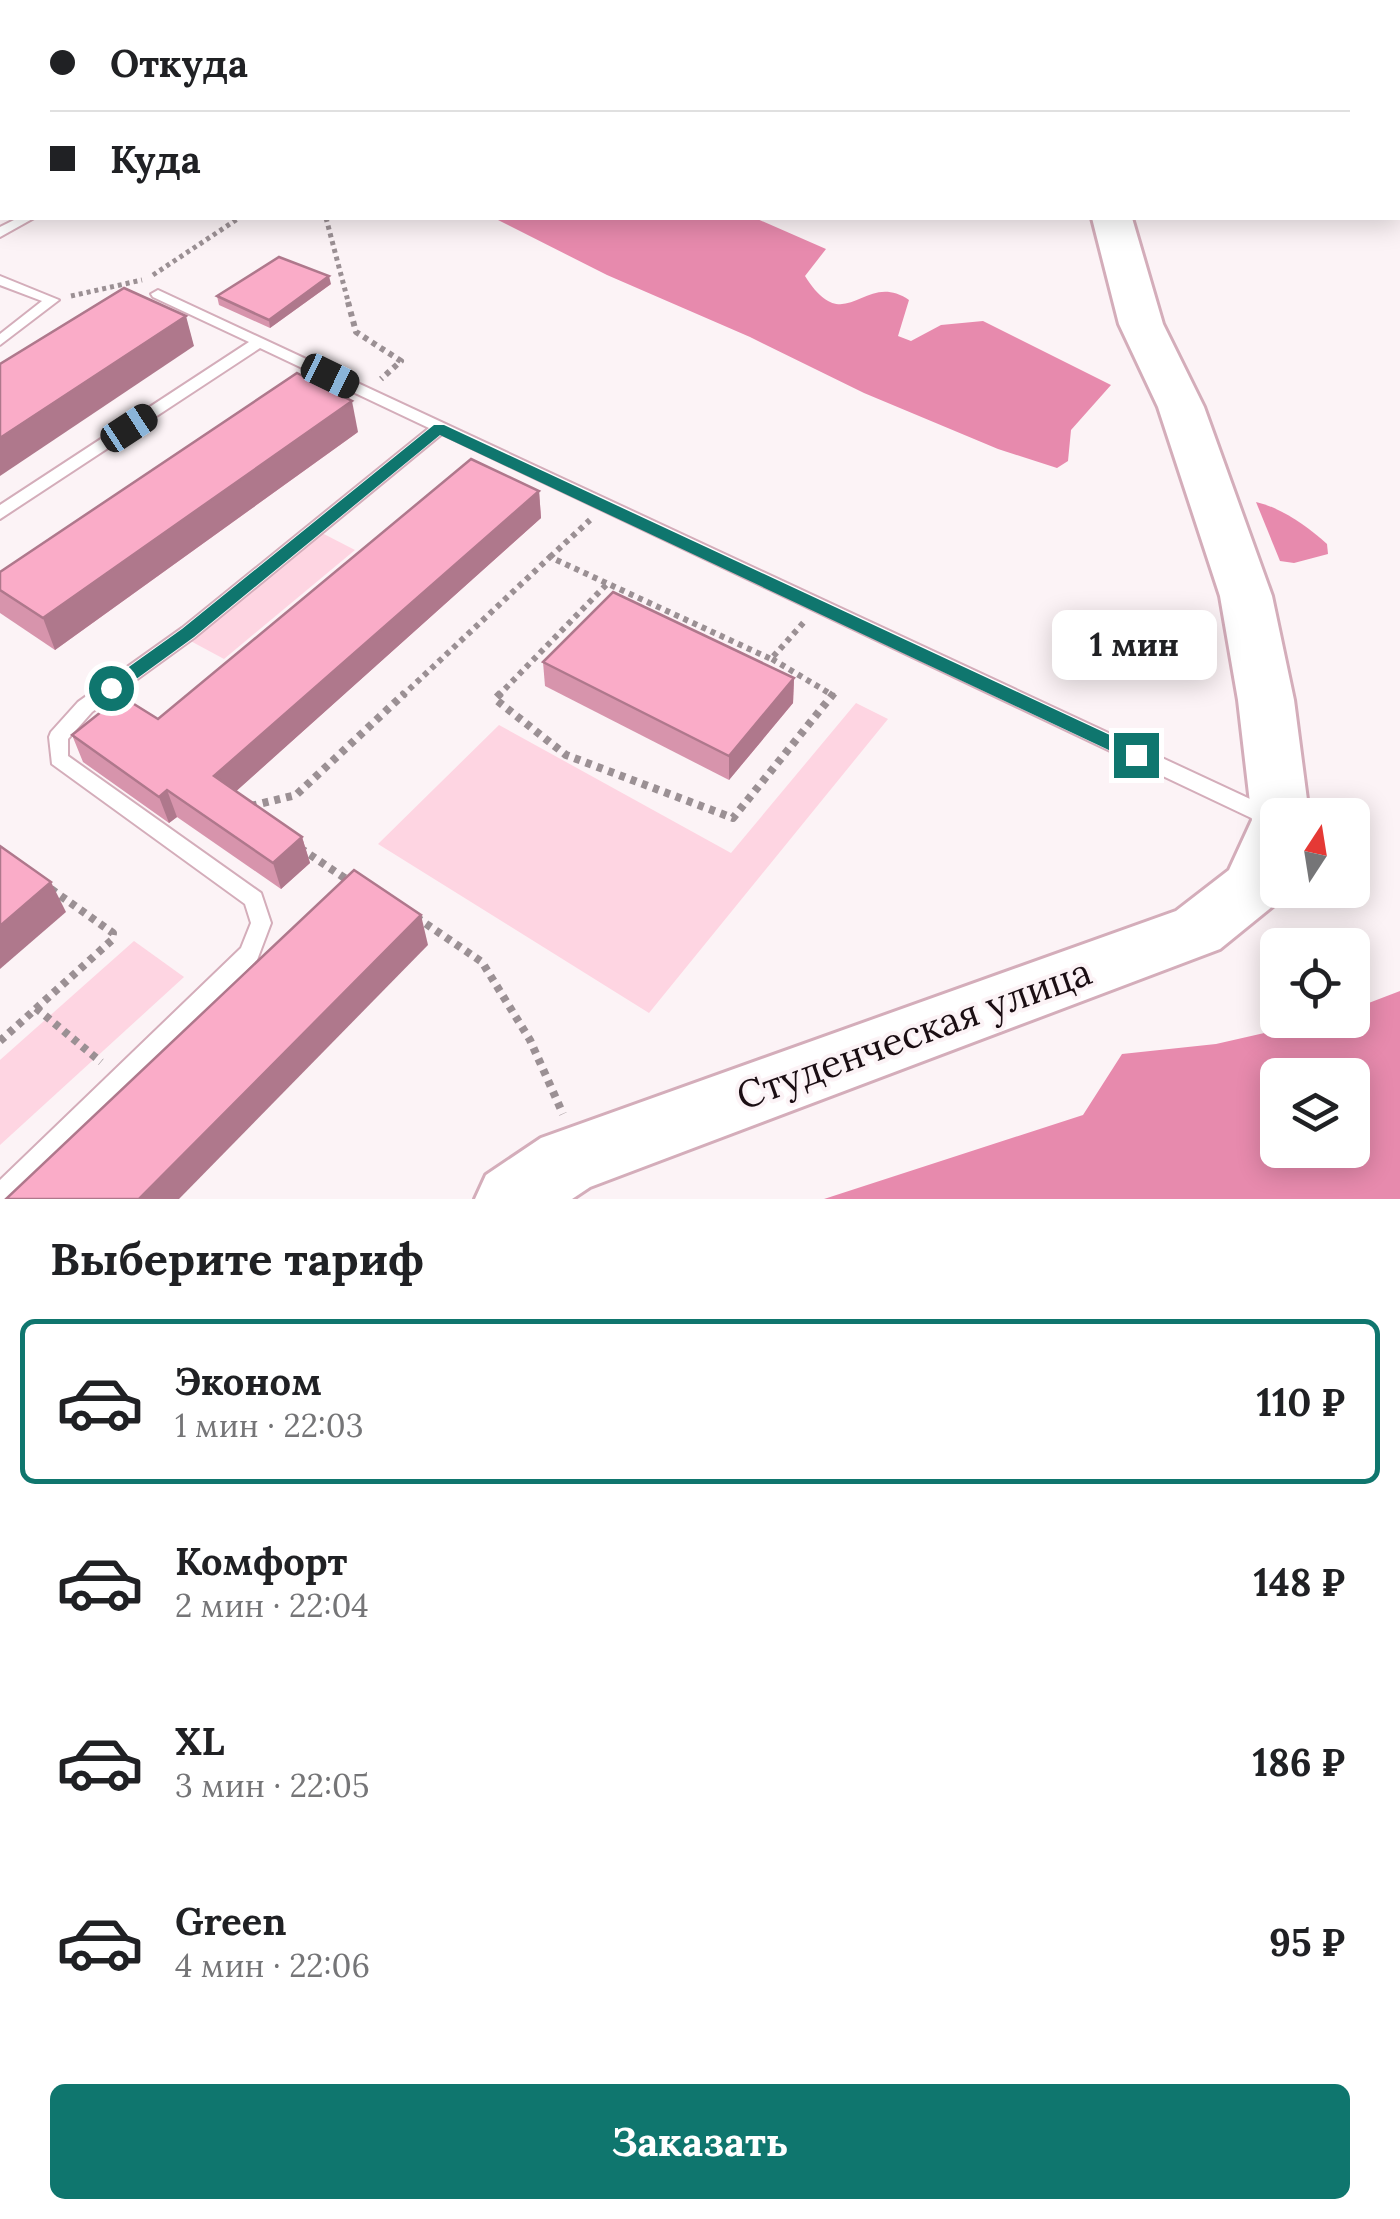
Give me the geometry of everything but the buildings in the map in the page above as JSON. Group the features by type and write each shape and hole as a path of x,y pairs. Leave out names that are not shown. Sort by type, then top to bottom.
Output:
{"street":[{"name":"Студенческая улица","path":"1113,220 1141,324 1181,407 1246,596 1266,700 1276,798"},
{"name":"Студенческая улица","path":"511,1199 566,1162 1198,930 1252,887 1260,867"}],"lane":[{"path":"0,233 23,220"},
{"path":"0,280 52,300"},
{"path":"158,294 1260,813"},
{"path":"0,341 52,300"},
{"path":"0,513 259,342"},
{"path":"0,1196 249,954 261,923 254,899 59,759 58,736 86,707 188,633 439,428"}],"path":[{"path":"52,300 148,278 237,220"},
{"path":"327,220 356,332 401,361 365,393"},
{"path":"260,822 245,812 252,806 296,794 605,506"},
{"path":"550,556 608,583 771,659 835,694 734,818 566,755 495,699 608,583"},
{"path":"771,659 818,606"},
{"path":"292,843 366,892"},
{"path":"341,895 356,885"},
{"path":"0,1041 112,940 113,934 48,887"},
{"path":"404,909 482,962 530,1040 582,1156"},
{"path":"36,1008 121,1078"}],"shaded area":[{"path":"498,220 760,220 826,249 805,276 832,303 844,304 879,292 909,300 898,336 911,341 941,325 983,321 1111,385 1071,430 1068,461 1057,468 998,449 864,393 750,337 607,275"},
{"path":"1256,502 1303,524 1327,544 1328,554 1294,563 1280,561"},
{"path":"318,531 355,550 224,659 185,638"},
{"path":"856,703 888,719 649,1013 378,844 499,725 731,853"},
{"path":"134,941 184,977 0,1145 0,1060"},
{"path":"1400,991 1400,1199 824,1199 1083,1115 1122,1054 1216,1044 1260,1034 1260,1038 1370,1038 1370,1002"}],"route":[{"path":"111,688 188,633 439,428 1136,755"}]}
